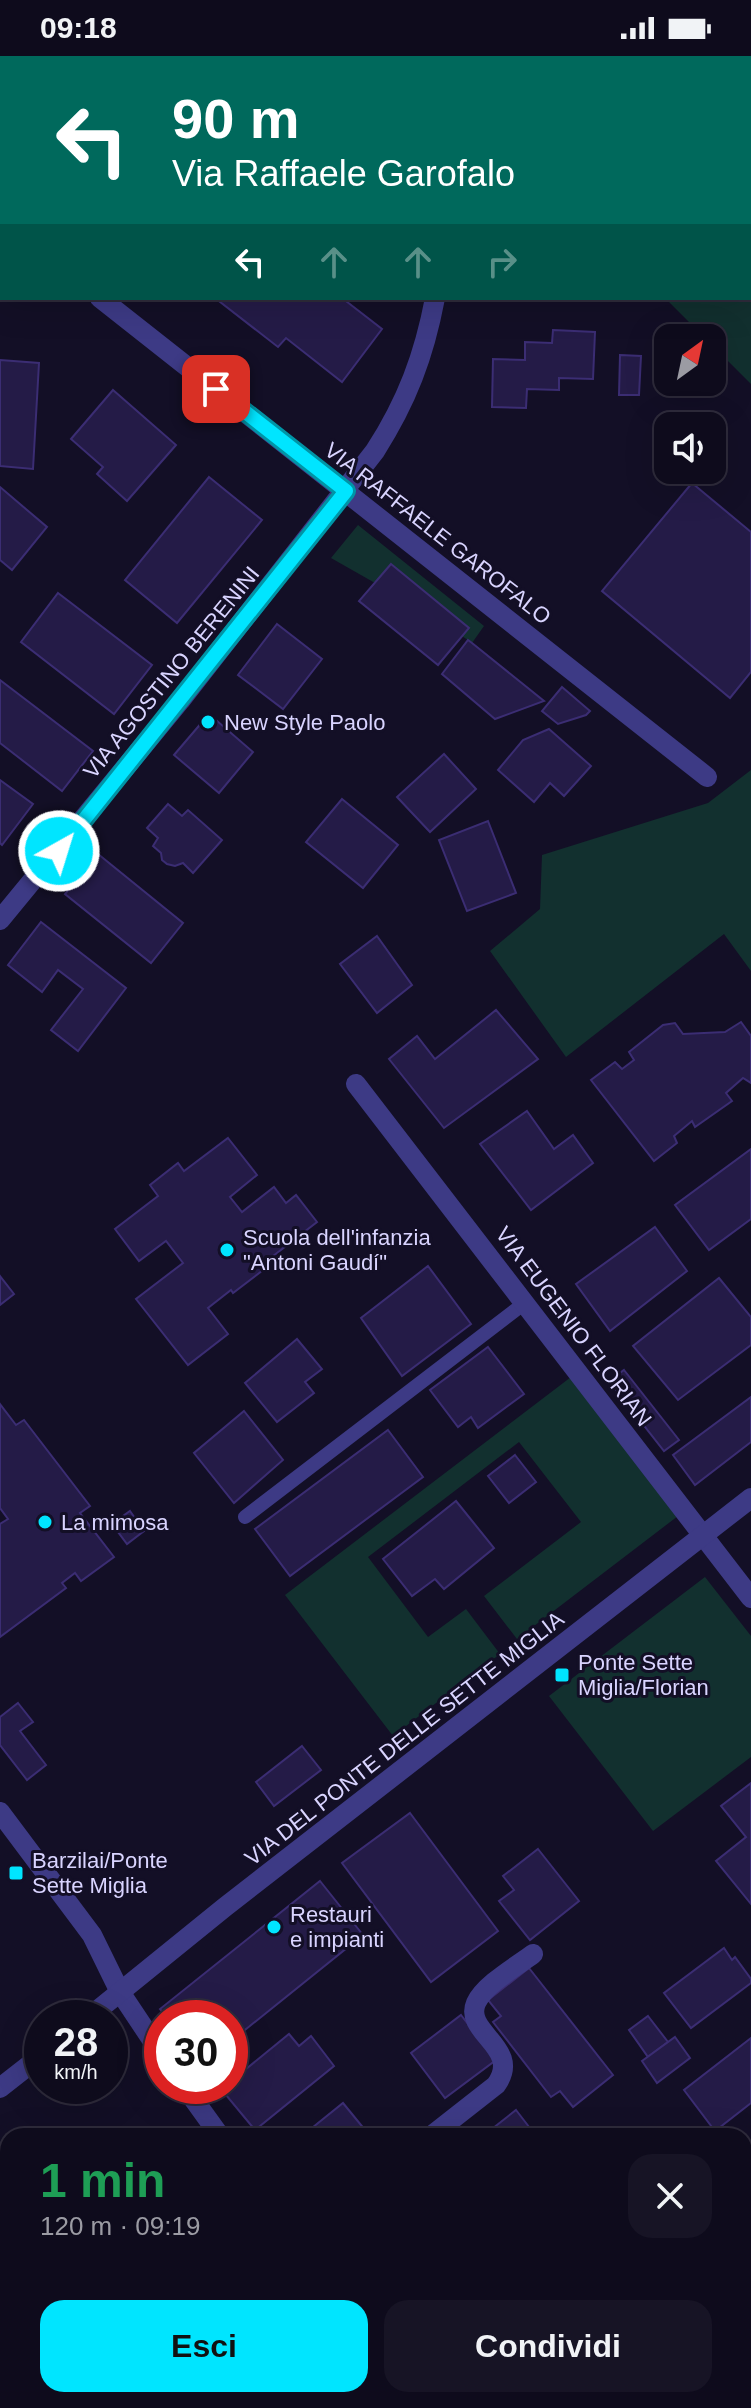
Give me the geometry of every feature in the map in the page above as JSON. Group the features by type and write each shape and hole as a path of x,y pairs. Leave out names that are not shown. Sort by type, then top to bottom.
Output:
{"street":[{"name":"VIA RAFFAELE GAROFALO","path":"103,300 707,777"},
{"name":"VIA AGOSTINO BERENINI","path":"0,920 170,713 375,451 401,408 418,367 435,300"},
{"name":"VIA EUGENIO FLORIAN","path":"356,1084 751,1598"},
{"name":"VIA DEL PONTE DELLE SETTE MIGLIA","path":"110,2000 751,1498"},
{"path":"0,1812 6,1834 92,1935 120,1992 144,2028"},
{"path":"441,2128 501,2078 503,2058 480,2026 474,2005 488,1987 533,1954"},
{"path":"0,2088 24,2069"},
{"path":"197,2104 214,2128"}],"lane":[{"path":"245,1517 526,1302"}],"green space":[{"path":"667,300 751,300 751,384 726,359 726,324 691,324"},
{"path":"358,525 484,626 472,643 462,636 469,628 392,565 375,583 331,558"},
{"path":"751,770 751,971 724,934 566,1057 490,951 540,909 542,855 708,803"},
{"path":"571,1377 678,1516 517,1639 484,1596 581,1522 519,1442 368,1557 428,1637 466,1609 500,1654 393,1736 285,1595"},
{"path":"705,1577 751,1636 751,1757 653,1831 549,1696"}],"building":[{"path":"218,300 345,300 382,329 342,382 286,338 278,347"},
{"path":"553,330 595,332 593,379 559,378 559,390 527,389 526,408 492,407 493,359 525,360 525,342 552,343"},
{"path":"620,355 641,356 639,395 619,395"},
{"path":"0,360 39,363 33,469 0,466"},
{"path":"113,390 176,445 127,501 97,474 103,467 71,439"},
{"path":"209,477 262,520 177,623 125,580"},
{"path":"693,484 751,532 751,672 730,698 602,591"},
{"path":"0,487 47,527 12,570 0,560"},
{"path":"391,564 469,628 438,665 359,601"},
{"path":"58,593 152,665 114,714 21,642"},
{"path":"277,624 322,659 283,709 238,675"},
{"path":"468,640 544,701 495,719 442,674"},
{"path":"0,680 93,751 62,791 0,743"},
{"path":"562,687 590,711 558,724 542,711"},
{"path":"209,714 253,752 219,793 174,755"},
{"path":"549,729 591,766 564,796 550,783 534,802 498,770 523,740"},
{"path":"444,754 476,789 430,832 397,797"},
{"path":"0,780 33,804 2,845 0,843"},
{"path":"342,799 398,845 363,888 306,842"},
{"path":"168,804 182,816 188,810 222,840 193,873 183,863 175,866 167,864 153,846 158,838 147,828"},
{"path":"488,821 516,893 467,911 439,840"},
{"path":"98,854 183,923 151,963 65,894"},
{"path":"41,922 126,988 78,1051 51,1030 83,989 58,970 42,992 8,965"},
{"path":"377,936 412,985 377,1013 340,964"},
{"path":"496,1010 538,1059 444,1128 389,1059 417,1036 435,1059"},
{"path":"741,1022 751,1036 751,1083 743,1078 726,1093 732,1101 695,1127 692,1121 674,1136 677,1143 654,1161 591,1080 615,1062 622,1069 634,1060 629,1052 663,1025 675,1023 683,1034 725,1032"},
{"path":"527,1111 554,1149 573,1135 593,1163 531,1210 480,1144"},
{"name":"Scuola dell'infanzia \"Antoni Gaudí\"","path":"228,1138 257,1175 230,1197 242,1212 274,1187 286,1203 296,1195 317,1222 268,1260 271,1264 208,1308 228,1334 188,1365 136,1299 183,1263 166,1241 139,1261 115,1229 158,1196 150,1185 178,1163 184,1171"},
{"path":"751,1149 751,1219 709,1250 675,1205"},
{"path":"655,1227 687,1271 610,1331 576,1284"},
{"path":"428,1266 471,1324 402,1376 361,1318"},
{"path":"0,1276 14,1294 0,1305"},
{"path":"719,1278 751,1317 751,1345 678,1400 633,1346"},
{"path":"297,1339 322,1369 305,1382 314,1393 277,1422 245,1383"},
{"path":"488,1347 524,1394 478,1428 471,1417 458,1427 430,1390"},
{"path":"624,1370 679,1440 664,1451 609,1381"},
{"path":"751,1397 751,1442 695,1485 673,1455"},
{"name":"La mimosa","path":"0,1404 16,1425 24,1420 90,1506 80,1513 114,1557 81,1581 75,1573 62,1583 66,1588 0,1637 0,1524 8,1519 0,1508"},
{"path":"244,1411 283,1460 234,1503 194,1453"},
{"path":"388,1430 423,1477 290,1576 255,1529"},
{"path":"515,1455 536,1482 509,1503 488,1476"},
{"path":"456,1501 494,1548 444,1589 435,1579 412,1596 383,1559"},
{"path":"130,1511 144,1531 127,1544 112,1524"},
{"path":"18,1703 33,1722 20,1731 46,1765 27,1780 0,1745 0,1717"},
{"path":"302,1746 321,1770 274,1806 256,1782"},
{"path":"751,1783 751,1904 716,1861 746,1837 721,1806"},
{"path":"410,1813 498,1931 431,1982 342,1863"},
{"path":"538,1849 579,1901 530,1940 499,1901 514,1890 503,1876"},
{"path":"320,1881 363,1935 248,2028 248,2000 171,2000"},
{"path":"724,1948 732,1960 735,1957 751,1983 691,2028 664,1993"},
{"path":"529,1968 613,2075 573,2107 560,2091 551,2097 493,2022 501,2016 488,2000"},
{"path":"461,2015 496,2060 445,2098 411,2053"},
{"path":"648,2016 668,2042 648,2057 629,2030"},
{"path":"289,2034 299,2046 311,2036 334,2066 257,2128 253,2128 233,2104 248,2104 248,2067"},
{"path":"675,2037 690,2058 657,2083 642,2061"},
{"path":"751,2038 751,2103 719,2128 713,2128 684,2090"},
{"path":"343,2103 363,2128 312,2128"},
{"path":"516,2110 530,2128 493,2128"}],"place":[{"name":"New Style Paolo","path":"208,722"},
{"name":"Scuola dell'infanzia \"Antoni Gaudí\"","path":"227,1250"},
{"name":"La mimosa","path":"45,1522"},
{"name":"Ponte Sette Miglia/Florian","path":"562,1675"},
{"name":"Barzilai/Ponte Sette Miglia","path":"16,1873"},
{"name":"Restauri e impianti","path":"274,1927"}],"route":[{"path":"59,851 346,491 216,389"}]}
